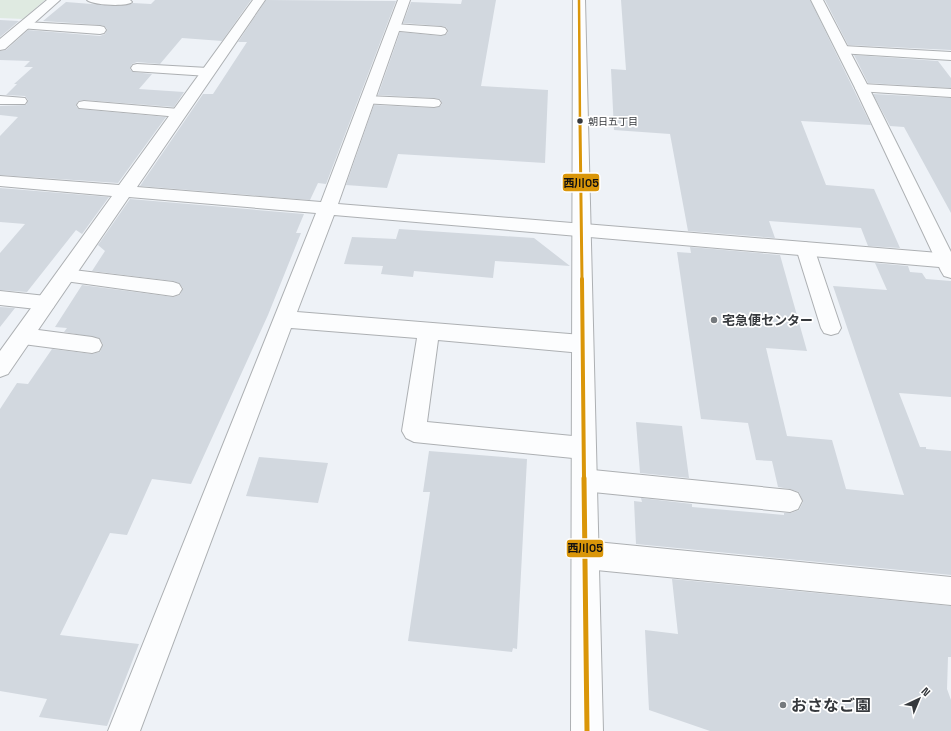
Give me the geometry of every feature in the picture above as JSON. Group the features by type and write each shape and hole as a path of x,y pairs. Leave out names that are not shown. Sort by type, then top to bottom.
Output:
{"street":[{"path":"0,46 54,0"},
{"path":"0,368 259,0"},
{"path":"124,731 327,209 404,0"},
{"path":"579,0 583,480 586,555 587,731"},
{"path":"817,0 949,264"},
{"path":"0,181 804,248 949,264"},
{"path":"284,319 582,344"},
{"path":"430,331 414,431 583,448"},
{"path":"586,555 951,591"}],"lane":[{"path":"93,0 126,2"},
{"path":"24,26 100,30"},
{"path":"394,28 441,31"},
{"path":"843,50 951,56"},
{"path":"137,68 208,72"},
{"path":"862,88 951,93"},
{"path":"0,100 20,101"},
{"path":"367,100 434,103"},
{"path":"84,105 179,114"},
{"path":"804,248 831,328"},
{"path":"65,275 174,289"},
{"path":"0,298 46,302"},
{"path":"22,336 92,345"},
{"path":"583,480 790,501"}],"shaded area":[{"path":"0,0 45,0 23,19 0,18"}],"building":[{"path":"155,0 251,0 222,41 182,38 160,64 137,62 132,64 130,69 133,72 152,74 139,89 184,92 174,107 84,100 78,101 76,106 79,109 166,117 118,183 0,175 0,136 18,117 0,115 0,106 26,105 28,100 25,96 6,95 17,84 14,84 33,67 24,67 30,61 0,60 0,51 6,50 28,30 100,36 105,34 107,29 100,25 43,21 66,2 117,6 133,3 151,4"},
{"path":"266,0 396,1 326,184 318,183 310,200 140,186 203,94 213,94 247,42 238,42"},
{"path":"462,0 496,0 481,86 548,90 545,163 398,154 387,188 346,185 374,105 434,108 439,107 442,104 440,99 434,98 378,95 400,32 441,36 448,32 446,27 441,26 403,23 411,2 461,4"},
{"path":"621,0 810,0 871,125 801,121 826,185 874,189 900,248 868,246 861,228 769,221 775,238 688,231 670,134 614,130 611,69 626,70"},
{"path":"825,0 951,0 951,50 848,45"},
{"path":"0,20 19,21 0,37"},
{"path":"854,55 938,61 951,78 951,88 868,83"},
{"path":"873,94 951,98 951,213 904,127 890,126"},
{"path":"0,188 109,197 82,234 76,230 27,292 0,290 0,253 25,224 0,222"},
{"path":"130,199 304,214 296,233 301,233 268,315 191,484 152,479 127,535 110,533 60,635 139,644 107,726 39,717 47,699 0,691 0,409 17,383 28,384 52,349 92,354 100,352 103,344 99,338 64,332 67,328 55,327 82,285 173,297 180,295 183,288 179,283 173,281 92,271 105,251 98,245"},
{"path":"399,229 534,238 570,266 495,261 493,278 414,271 413,277 381,274 383,266 344,264 352,237 396,239"},
{"path":"690,247 780,255 807,351 766,348 787,436 832,440 846,489 904,495 833,286 887,290 875,263 908,266 910,272 922,273 926,279 951,281 951,397 899,393 920,447 926,447 926,449 951,451 951,575 636,544 634,501 642,502 641,498 692,504 692,507 784,515 784,513 791,513 799,510 803,502 799,492 778,487 772,461 756,460 748,423 701,419 677,252 691,253"},
{"path":"0,307 15,308 0,327"},
{"path":"636,422 682,426 689,478 640,473"},
{"path":"429,451 527,459 517,649 513,648 512,652 408,641 430,492 423,492"},
{"path":"259,457 328,463 318,503 246,496"},
{"path":"672,579 951,606 951,657 948,657 947,689 951,700 951,731 710,731 649,710 645,630 678,634"}],"transit line":[{"name":"西川05","path":"579,0 587,731"}],"place":[{"name":"朝日五丁目","path":"580,121"},
{"name":"宅急便センター","path":"714,320"},
{"name":"おさなご園","path":"783,705"}]}
